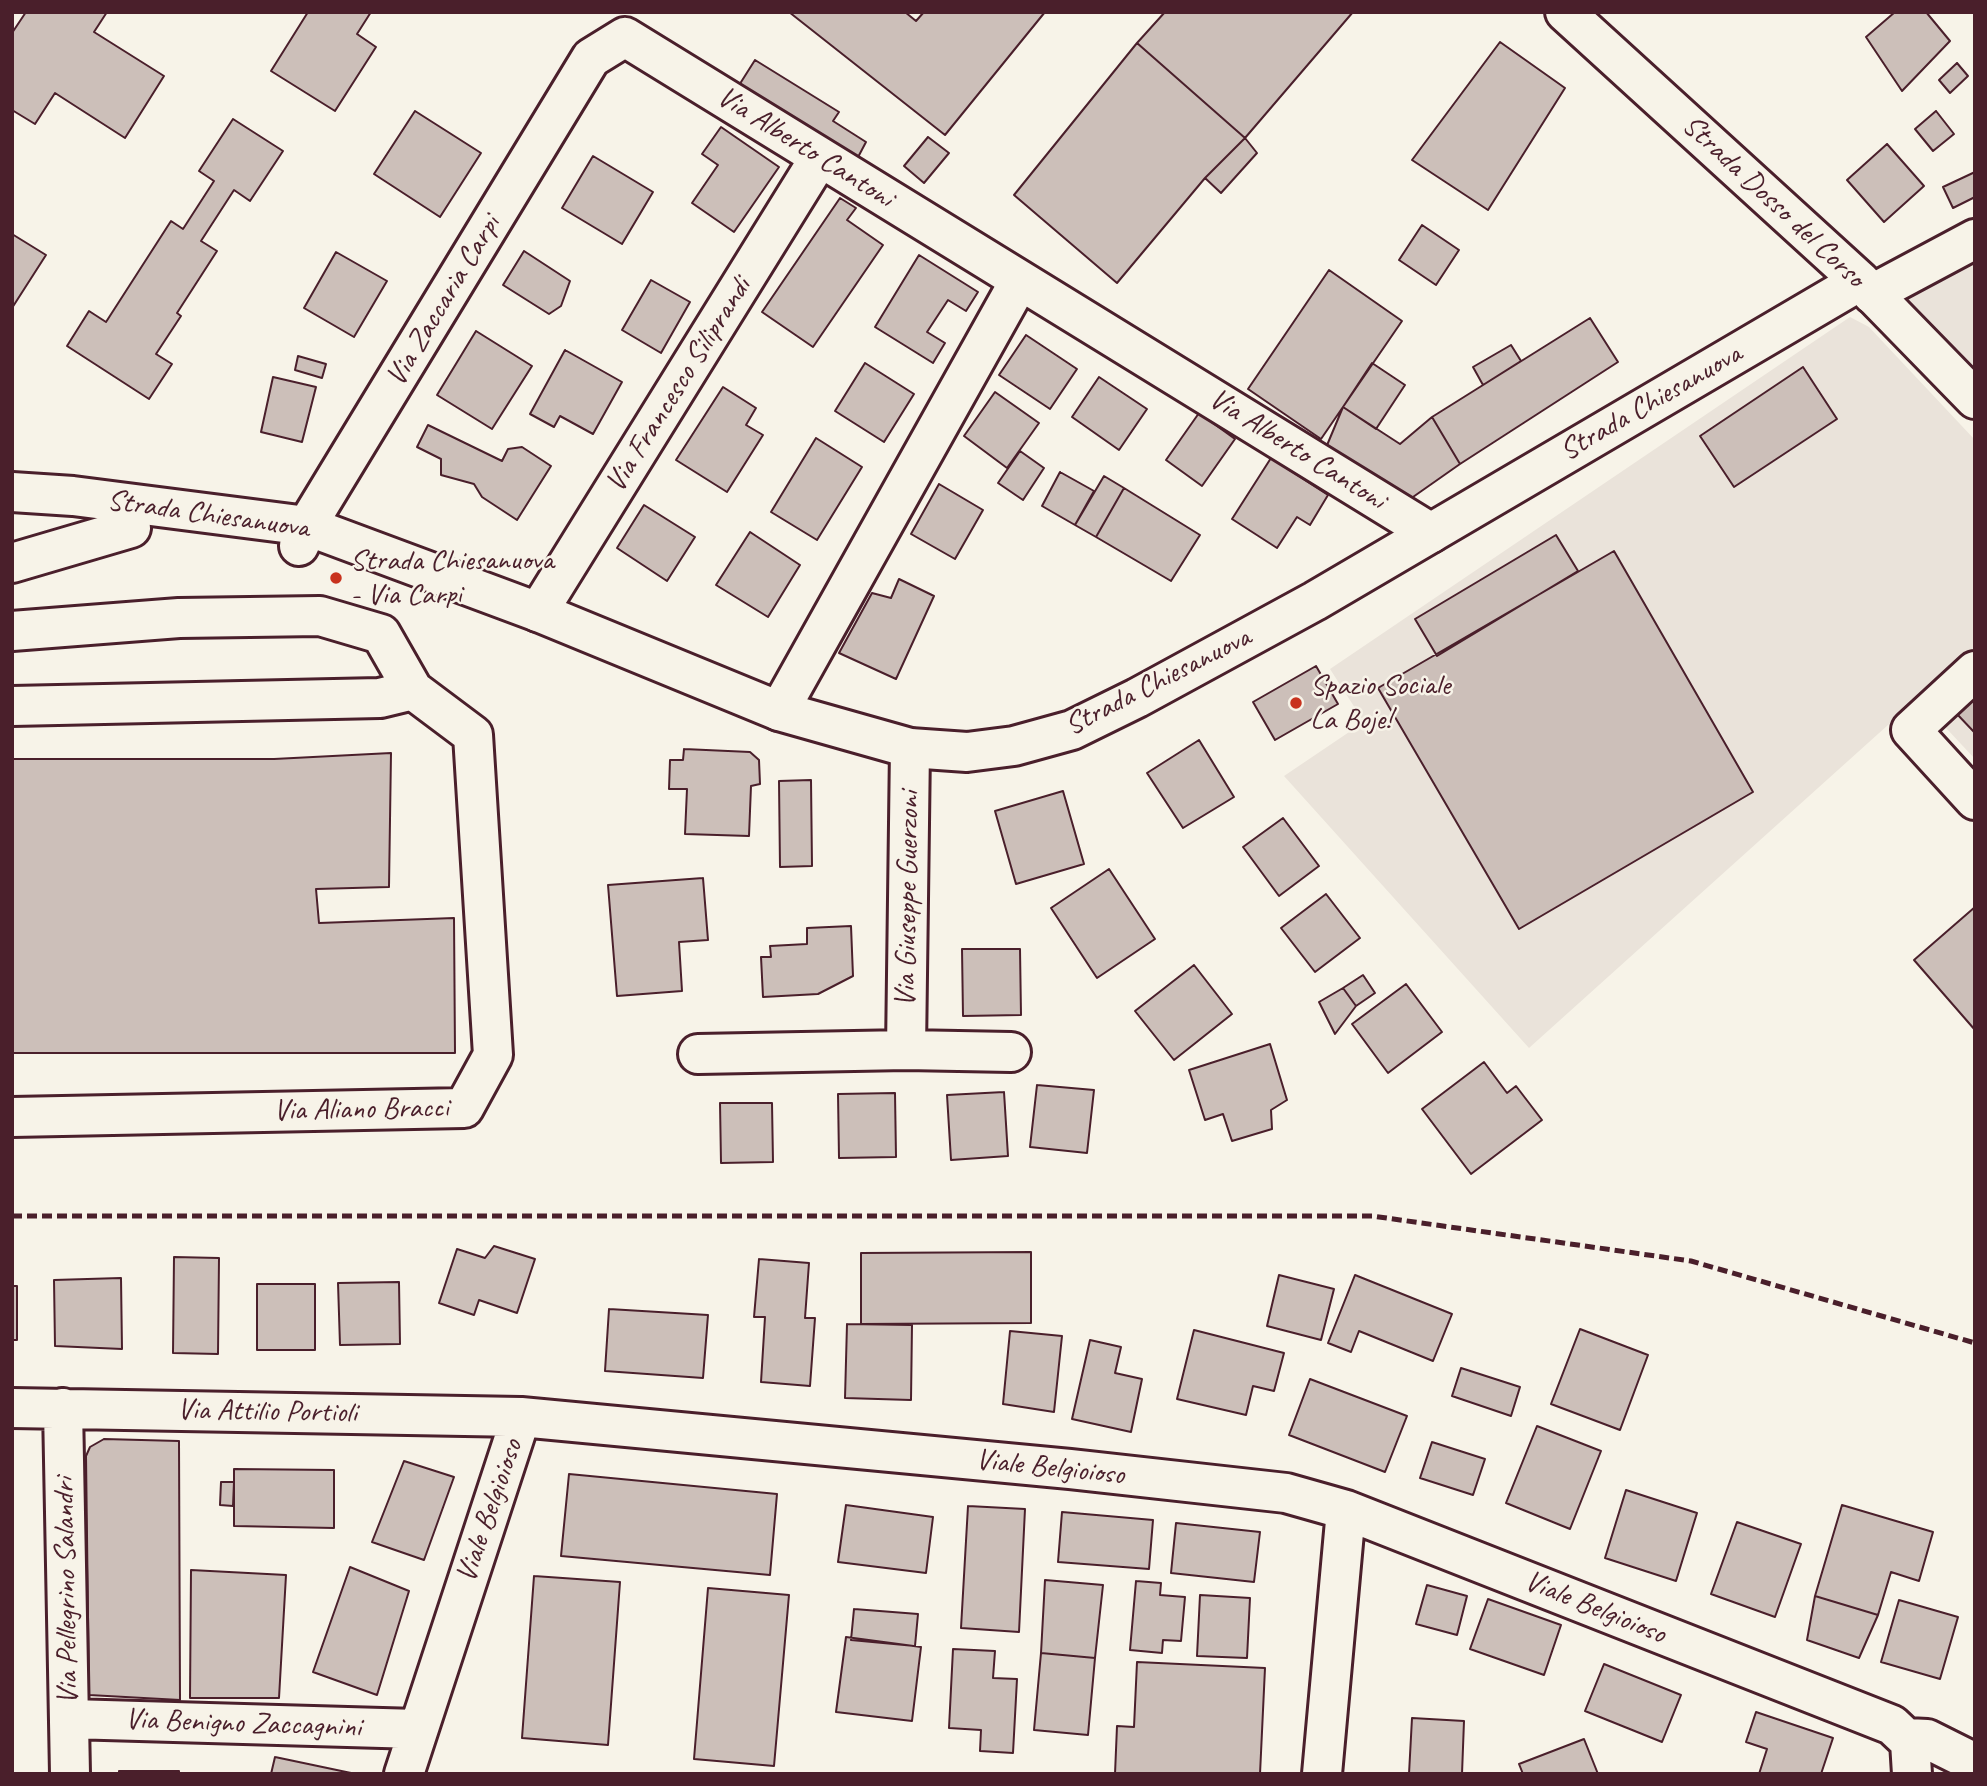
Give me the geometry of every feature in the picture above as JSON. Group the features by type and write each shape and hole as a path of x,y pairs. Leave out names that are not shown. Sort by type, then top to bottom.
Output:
{"street":[{"name":"Strada Dosso del Corso","path":"1564,12 1866,288 1975,399"},
{"name":"Via Alberto Cantoni","path":"591,58 625,37 1431,533"},
{"name":"Via Zaccaria Carpi","path":"303,536 591,58"},
{"name":"Via Francesco Siliprandi","path":"538,612 820,157"},
{"name":"Strada Chiesanuova","path":"12,492 73,496 303,536 398,561 538,612 779,710 911,748 967,752 1014,746 1072,730 1161,685 1866,288 1975,239"},
{"path":"779,710 1020,280"},
{"name":"Strada Chiesanuova","path":"12,516 244,537 303,536"},
{"path":"12,563 131,528"},
{"name":"Via Aliano Bracci","path":"12,631 180,618 320,616 381,634 412,690 473,735 492,1055 464,1108 12,1117"},
{"path":"1975,671 1911,730 1975,800"},
{"path":"12,706 380,698 412,690"},
{"name":"Via Giuseppe Guerzoni","path":"906,1050 911,748"},
{"name":"Via Giuseppe Guerzoni","path":"698,1054 906,1050 1011,1052"},
{"name":"Via Attilio Portioli","path":"12,1408 522,1418"},
{"name":"Via Pellegrino Salandri","path":"63,1408 70,1774"},
{"name":"Viale Belgioioso","path":"404,1774 522,1418 1070,1469 1273,1491 1346,1510 1892,1725 1910,1762 1927,1739 1974,1763"},
{"path":"1322,1774 1346,1510"},
{"name":"Via Benigno Zaccagnini","path":"70,1719 417,1729"}],"shaded area":[{"path":"1975,250 1975,378 1888,284"},
{"path":"1850,317 1869,327 1975,440 1975,759 1918,698 1529,1048 1284,776 1364,722 1330,669"}],"building":[{"path":"26,12 107,12 94,32 164,76 125,138 55,93 35,124 12,110 12,33"},
{"path":"308,12 371,12 357,34 376,47 335,111 271,71"},
{"path":"789,12 905,12 916,21 924,12 1045,12 945,135"},
{"path":"1165,12 1353,12 1245,138 1137,43"},
{"path":"1895,12 1926,12 1950,41 1902,91 1866,37"},
{"path":"1500,42 1565,88 1488,210 1412,160"},
{"path":"1137,43 1245,138 1205,178 1117,283 1014,195"},
{"path":"755,60 839,112 833,121 866,142 856,161 736,90"},
{"path":"1957,63 1968,76 1950,93 1939,80"},
{"path":"415,111 481,153 440,217 374,174"},
{"path":"1936,111 1954,134 1933,151 1915,129"},
{"path":"233,119 283,151 250,201 234,190 201,241 217,251 177,313 181,316 156,354 172,364 149,399 67,346 89,311 106,322 171,221 183,229 214,181 199,171"},
{"path":"721,127 779,167 734,232 692,203 718,165 702,154"},
{"path":"928,137 949,153 924,183 904,166"},
{"path":"1245,138 1257,153 1221,193 1205,178"},
{"path":"1887,144 1924,186 1884,222 1847,180"},
{"path":"593,156 653,192 622,244 562,208"},
{"path":"1975,172 1975,197 1953,208 1943,187"},
{"path":"840,198 856,208 847,220 883,245 813,347 762,312"},
{"path":"1422,225 1459,250 1436,285 1399,260"},
{"path":"12,234 46,255 12,308"},
{"path":"524,251 570,281 561,306 549,314 503,285"},
{"path":"336,252 387,281 354,337 304,308"},
{"path":"919,255 978,292 966,311 948,300 927,332 945,343 933,363 875,327"},
{"path":"1329,270 1402,321 1321,439 1248,389"},
{"path":"651,280 690,302 661,353 622,330"},
{"path":"1590,318 1618,362 1460,464 1432,417"},
{"path":"476,331 532,366 492,429 437,395"},
{"path":"1026,335 1077,369 1050,409 999,375"},
{"path":"1511,345 1521,361 1483,385 1473,367"},
{"path":"565,350 622,382 593,434 560,416 554,427 530,414"},
{"path":"298,356 326,364 322,378 295,370"},
{"path":"865,363 914,394 884,442 835,411"},
{"path":"1372,363 1405,385 1376,429 1343,407"},
{"path":"1803,367 1837,419 1734,487 1700,436"},
{"path":"273,377 316,387 302,442 261,432"},
{"path":"1099,377 1147,409 1119,450 1072,417"},
{"path":"723,387 756,408 746,425 763,435 727,492 676,460"},
{"path":"995,392 1039,423 1007,468 964,436"},
{"path":"1343,407 1400,444 1432,417 1460,464 1403,504 1325,450"},
{"path":"1199,413 1235,439 1202,486 1166,460"},
{"path":"428,425 502,461 508,449 522,447 551,466 517,520 482,497 474,484 441,475 441,459 417,447"},
{"path":"816,438 862,467 817,540 771,512"},
{"path":"1020,451 1044,468 1023,500 998,483"},
{"path":"1271,458 1328,495 1310,525 1297,517 1277,548 1232,519"},
{"path":"1060,472 1094,491 1075,525 1042,506"},
{"path":"1104,476 1124,488 1096,537 1075,525"},
{"path":"939,484 983,510 955,559 911,534"},
{"path":"1124,488 1200,535 1171,581 1096,537"},
{"path":"644,505 695,537 667,581 617,548"},
{"path":"750,532 800,565 768,617 716,585"},
{"path":"1556,535 1578,571 1437,656 1415,619"},
{"path":"1614,551 1753,792 1519,929 1378,688"},
{"path":"899,579 934,596 896,679 839,653 872,593 891,598"},
{"name":"Spazio Sociale La Boje!","path":"1316,666 1338,704 1275,740 1253,702"},
{"path":"1975,697 1975,733 1956,713"},
{"path":"1199,740 1234,797 1183,828 1147,773"},
{"path":"684,749 750,752 759,760 760,784 751,786 749,836 685,834 687,789 669,789 670,760 683,760"},
{"path":"391,753 389,887 316,889 319,923 454,918 455,1053 12,1053 12,759 274,759"},
{"path":"811,780 812,866 780,867 779,781"},
{"path":"1063,791 1084,864 1016,884 995,811"},
{"path":"1283,818 1319,866 1279,896 1243,847"},
{"path":"1109,869 1155,939 1097,978 1051,908"},
{"path":"703,878 708,940 679,942 682,991 617,996 608,885"},
{"path":"1326,894 1360,938 1315,972 1281,928"},
{"path":"1975,907 1975,1030 1914,960"},
{"path":"851,926 853,976 818,994 763,997 761,957 771,957 770,946 807,944 807,928"},
{"path":"962,949 1020,949 1021,1015 963,1016"},
{"path":"1194,965 1232,1014 1174,1060 1135,1011"},
{"path":"1363,975 1375,993 1356,1006 1343,988"},
{"path":"1406,984 1442,1032 1388,1073 1352,1024"},
{"path":"1343,988 1356,1006 1335,1034 1319,1002"},
{"path":"1270,1044 1287,1100 1271,1110 1272,1129 1232,1141 1223,1114 1205,1120 1189,1070"},
{"path":"1484,1062 1507,1093 1516,1086 1542,1120 1471,1174 1422,1109"},
{"path":"1037,1085 1094,1090 1087,1153 1030,1147"},
{"path":"1004,1092 1008,1156 951,1160 947,1095"},
{"path":"895,1093 896,1157 839,1158 838,1094"},
{"path":"720,1103 772,1103 773,1162 721,1163"},
{"path":"494,1246 535,1259 517,1313 479,1300 474,1315 439,1303 457,1249 485,1258"},
{"path":"1031,1252 1031,1323 861,1324 861,1253"},
{"path":"174,1257 219,1258 218,1354 173,1353"},
{"path":"759,1259 809,1263 805,1318 815,1318 810,1386 761,1382 765,1317 754,1317"},
{"path":"1279,1275 1334,1289 1321,1340 1267,1326"},
{"path":"1355,1275 1452,1314 1433,1361 1359,1331 1351,1352 1328,1343"},
{"path":"121,1278 122,1349 55,1346 54,1280"},
{"path":"399,1282 400,1344 340,1345 338,1283"},
{"path":"257,1284 315,1284 315,1350 257,1350"},
{"path":"12,1286 17,1286 17,1340 12,1340"},
{"path":"609,1309 708,1315 703,1378 605,1371"},
{"path":"847,1324 912,1325 911,1400 845,1398"},
{"path":"1580,1329 1648,1355 1620,1430 1551,1404"},
{"path":"1194,1330 1284,1353 1274,1391 1253,1386 1246,1415 1177,1399"},
{"path":"1010,1331 1062,1336 1054,1412 1003,1404"},
{"path":"1090,1340 1121,1347 1115,1373 1142,1379 1131,1432 1072,1419"},
{"path":"1461,1368 1520,1387 1511,1416 1452,1396"},
{"path":"1310,1379 1407,1416 1385,1472 1289,1435"},
{"path":"1537,1426 1601,1451 1570,1529 1506,1503"},
{"path":"104,1439 179,1441 180,1700 89,1695 86,1456 90,1447"},
{"path":"1432,1442 1485,1459 1473,1495 1420,1478"},
{"path":"404,1461 454,1477 424,1560 372,1542"},
{"path":"234,1469 334,1470 334,1528 234,1526"},
{"path":"569,1474 777,1494 770,1575 561,1556"},
{"path":"221,1482 234,1482 233,1506 220,1505"},
{"path":"1626,1490 1697,1513 1676,1581 1605,1558"},
{"path":"846,1505 933,1517 926,1573 838,1562"},
{"path":"1842,1505 1933,1532 1919,1581 1891,1572 1878,1615 1815,1596"},
{"path":"968,1506 1025,1509 1019,1632 961,1628"},
{"path":"1062,1512 1153,1520 1149,1569 1058,1562"},
{"path":"1737,1522 1801,1544 1775,1617 1711,1594"},
{"path":"1176,1523 1260,1532 1254,1582 1171,1573"},
{"path":"350,1567 409,1591 377,1695 313,1672"},
{"path":"191,1570 286,1575 279,1698 190,1698"},
{"path":"534,1576 620,1582 608,1745 522,1738"},
{"path":"1045,1580 1103,1585 1095,1658 1041,1653"},
{"path":"1136,1581 1161,1583 1160,1595 1185,1597 1181,1641 1163,1640 1162,1653 1130,1650"},
{"path":"1427,1585 1467,1596 1457,1635 1416,1624"},
{"path":"708,1588 789,1595 774,1766 694,1759"},
{"path":"1200,1595 1250,1598 1247,1658 1197,1656"},
{"path":"1815,1596 1878,1615 1859,1658 1807,1640"},
{"path":"1488,1599 1561,1625 1544,1675 1470,1649"},
{"path":"1899,1600 1958,1617 1940,1679 1881,1662"},
{"path":"854,1609 918,1614 915,1646 851,1640"},
{"path":"846,1637 921,1647 912,1721 836,1712"},
{"path":"953,1649 995,1651 993,1678 1017,1679 1013,1753 980,1751 981,1730 949,1728"},
{"path":"1041,1653 1095,1658 1088,1735 1034,1730"},
{"path":"1137,1662 1265,1668 1260,1774 1115,1774 1117,1726 1134,1727"},
{"path":"1604,1664 1681,1695 1662,1742 1585,1711"},
{"path":"1756,1712 1833,1738 1821,1774 1759,1774 1767,1749 1746,1742"},
{"path":"1412,1718 1464,1721 1462,1774 1409,1774"},
{"path":"1584,1739 1598,1774 1523,1774 1519,1764"},
{"path":"275,1757 351,1773 271,1774"},
{"path":"119,1771 179,1771 179,1774 119,1774"}],"railway":[{"path":"12,1216 1372,1216 1691,1261 1975,1343"}],"place":[{"name":"Strada Chiesanuova - Via Carpi","path":"336,578"},
{"name":"Spazio Sociale La Boje!","path":"1296,703"}]}
